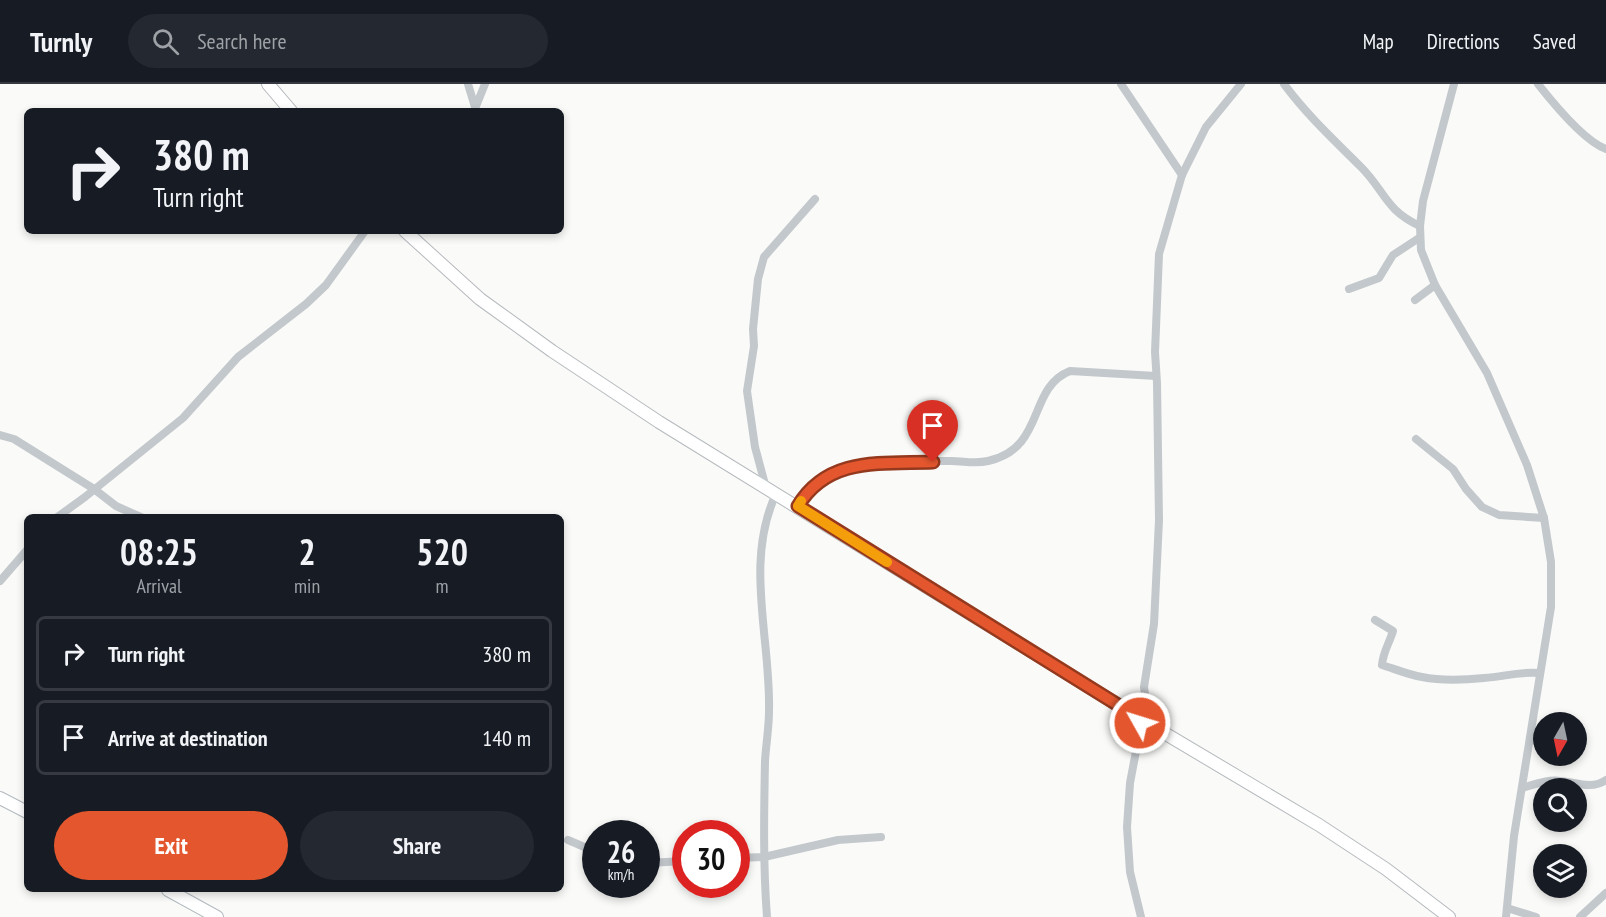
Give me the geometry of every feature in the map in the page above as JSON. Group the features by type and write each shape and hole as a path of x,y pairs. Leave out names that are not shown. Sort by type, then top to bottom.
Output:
{"main road":[{"path":"268,84 288,108"},
{"path":"408,234 480,299 552,351 659,422 1144,721 1319,825 1386,869 1449,917"},
{"path":"0,798 24,810"},
{"path":"172,892 217,917"}],"street":[{"path":"474,108 469,84 478,86 484,84"},
{"path":"474,108 484,84"},
{"path":"1121,84 1182,175"},
{"path":"1141,917 1130,872 1127,827 1130,783 1140,730 1144,721 1144,687 1154,624 1159,520 1155,352 1159,254 1182,175 1206,127 1241,84"},
{"path":"1284,84 1320,127 1362,168 1396,213 1420,226"},
{"path":"1454,84 1423,201 1419,238 1435,285 1487,373 1527,465 1544,518 1551,562 1551,607 1511,860 1507,913 1536,917"},
{"path":"1538,84 1552,102 1596,146 1606,149"},
{"path":"766,917 765,761 770,706 760,551 771,491 755,447 747,391 754,346 753,328 758,279 764,256 815,199"},
{"path":"61,514 183,418 238,357 306,304 336,273 363,234"},
{"path":"1349,289 1379,278 1393,255 1419,238"},
{"path":"1415,300 1435,285"},
{"path":"798,506 804,495 819,481 843,469 876,464 954,461 972,463 988,461 1005,455 1016,449 1023,441 1045,394 1063,374 1070,371 1156,376"},
{"path":"0,435 14,439 94,489 116,506 134,514"},
{"path":"1416,439 1453,469 1482,507 1499,515 1544,518"},
{"path":"0,581 24,553"},
{"path":"1375,620 1393,632 1390,643 1383,653 1382,665 1406,673 1423,677 1462,679 1487,678 1524,672 1540,673"},
{"path":"1522,788 1557,780 1589,786 1606,780"},
{"path":"750,858 764,857 838,840 881,837"},
{"path":"568,840 582,846"},
{"path":"1580,917 1606,893"}],"slow traffic":[{"path":"801,501 798,506 887,562"}],"route":[{"path":"933,462 876,464 843,469 824,477 813,485 798,506 1139,718 1140,723"}]}
